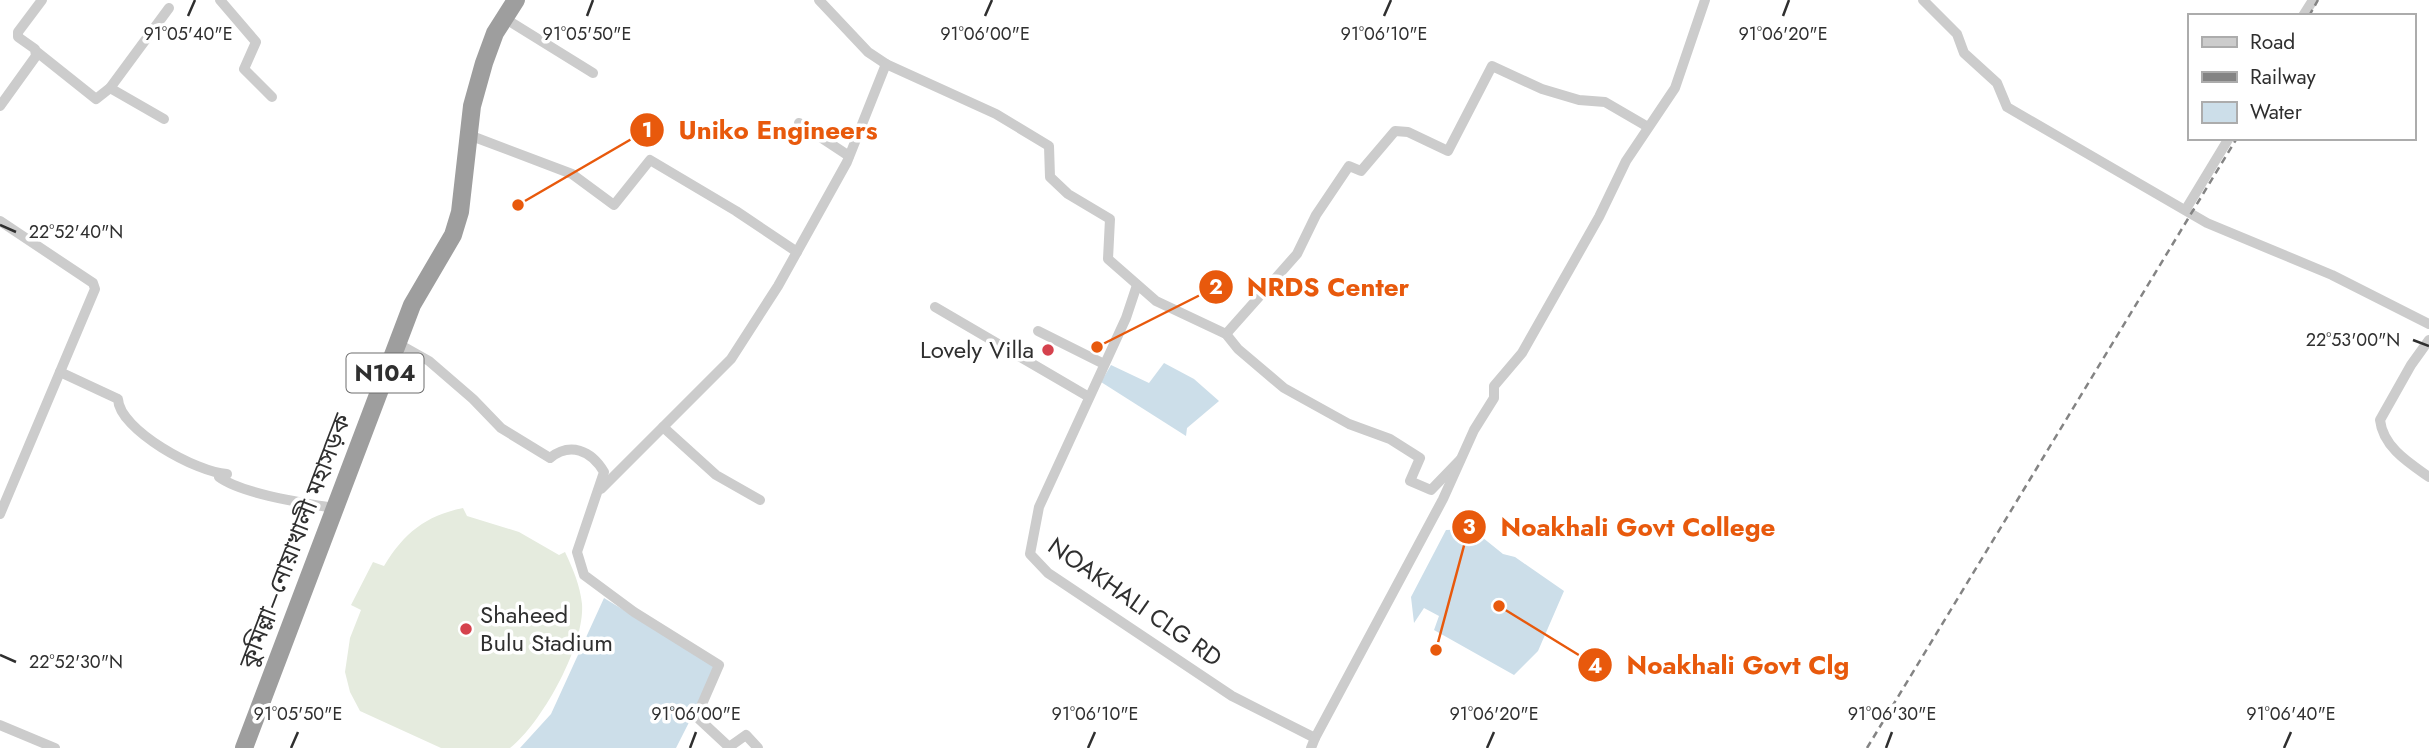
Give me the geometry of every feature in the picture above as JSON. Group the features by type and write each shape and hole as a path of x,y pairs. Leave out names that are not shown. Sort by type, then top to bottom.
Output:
{"highway":[{"name":"কুমিল্লা–নোয়াখালী মহাসড়ক","path":"244,748 412,305 453,235 460,212 472,106 488,48 516,0"}],"street":[{"path":"42,0 18,32 18,37 96,99 110,88 169,8"},
{"path":"220,0 256,42 244,69 272,97"},
{"path":"819,0 868,52 886,64 996,114 1049,146 1050,177 1068,194 1110,219 1108,259 1156,301 1226,334 1238,349 1284,388 1349,424 1390,439 1420,458 1410,481 1431,489 1460,460"},
{"path":"1313,743 1443,499 1460,460 1494,398 1494,386 1522,353 1599,217 1626,160 1682,74 1705,0"},
{"path":"1923,0 1957,34 1964,52 1997,83 2007,107 2207,223 2332,275 2429,324"},
{"path":"504,18 593,73"},
{"path":"0,106 37,52"},
{"path":"597,493 731,359 797,252 849,156 886,64"},
{"path":"1226,334 1297,254 1316,215 1349,166 1361,171 1395,131 1408,132 1448,151 1492,66 1554,93 1579,100 1605,102 1648,127"},
{"path":"110,88 164,119"},
{"path":"799,123 849,156"},
{"path":"469,135 572,174 614,205 650,160 736,211 797,252"},
{"path":"2186,209 2228,140"},
{"path":"0,221 93,283 95,289 0,514"},
{"name":"NOAKHALI CLG RD","path":"1137,285 1039,507 1030,554 1034,561 1232,696 1313,743"},
{"path":"935,307 1089,397"},
{"path":"1038,331 1104,364"},
{"path":"2429,340 2411,365 2380,420 2381,430 2405,461 2429,477"},
{"path":"397,343 429,361 473,399 501,428 550,458 561,449 572,447 598,461 604,472 577,552 584,575 634,612 719,665 699,719 729,747 746,735 758,748"},
{"path":"60,372 118,399 118,409 132,426 191,465 213,474 227,474 219,477 228,484 275,498 334,508"},
{"path":"663,427 716,475 760,500"},
{"path":"0,725 55,748"}],"shaded area":[{"name":"Shaheed Bulu Stadium","path":"463,508 467,516 519,532 559,555 565,552 581,597 581,621 569,661 548,702 510,748 441,748 360,711 350,692 345,672 350,638 361,610 351,605 373,562 384,566 399,544 417,528 437,516"}],"water":[{"path":"1164,363 1194,379 1219,401 1187,428 1186,436 1101,382 1111,365 1149,383"},
{"path":"1472,529 1503,554 1515,557 1564,591 1538,651 1514,675 1434,630 1439,616 1424,608 1414,623 1411,597 1446,530"},
{"path":"604,598 717,667 676,748 520,748 551,714"}],"railway":[{"path":"2310,14 2318,0"},
{"path":"1867,748 2236,140"}],"place":[{"name":"Uniko Engineers","path":"518,205"},
{"name":"NRDS Center","path":"1097,347"},
{"name":"Lovely Villa","path":"1048,350"},
{"name":"Noakhali Govt Clg","path":"1499,606"},
{"name":"Shaheed Bulu Stadium","path":"466,629"},
{"name":"Noakhali Govt College","path":"1436,650"}]}
